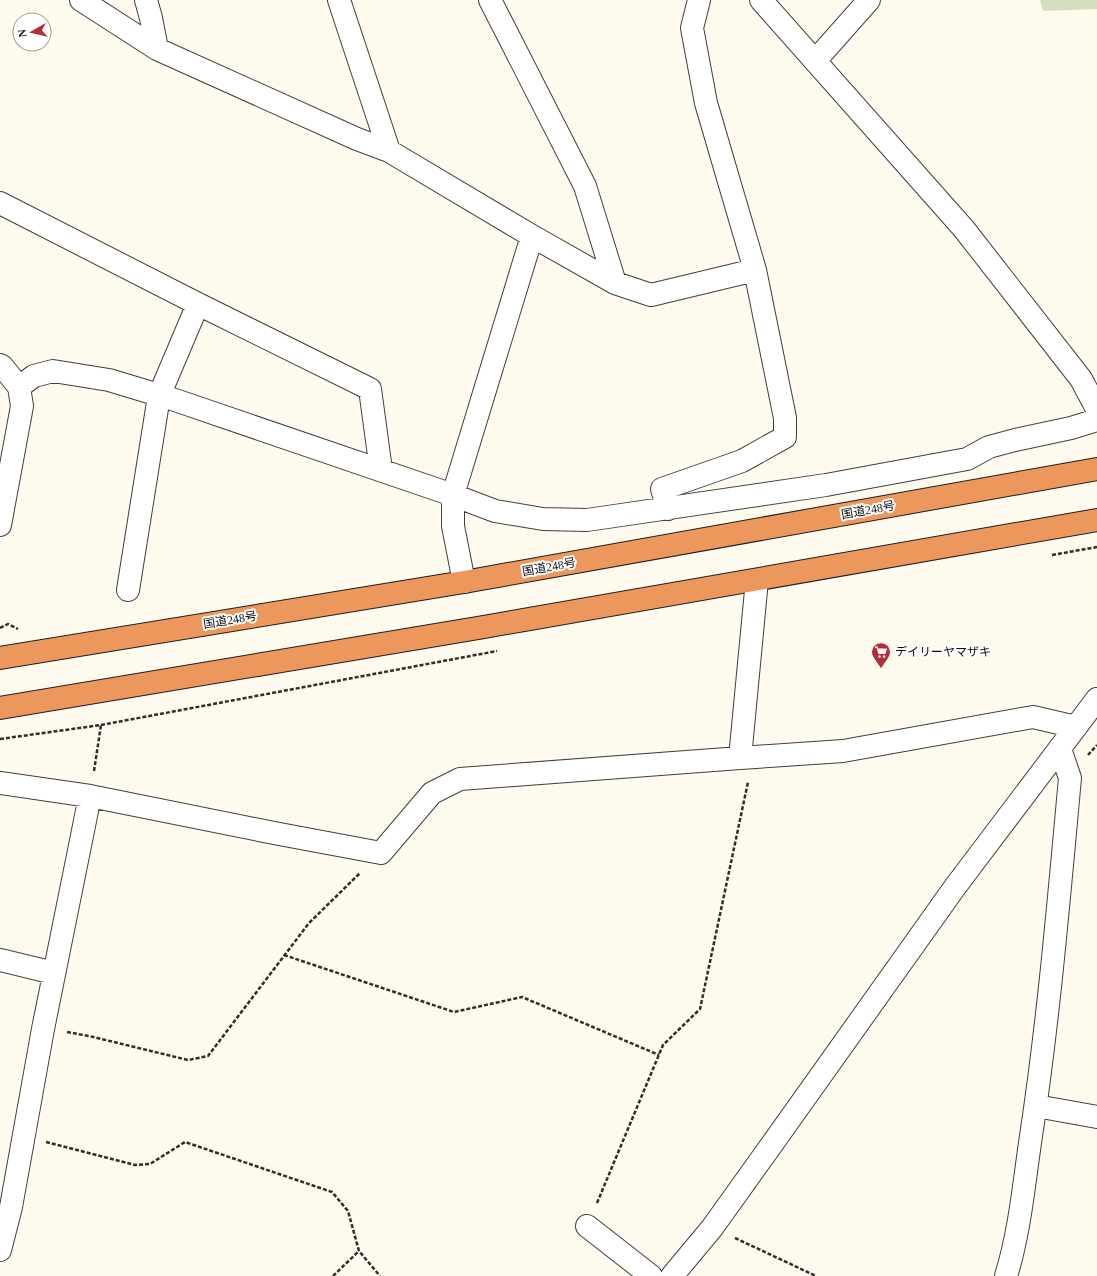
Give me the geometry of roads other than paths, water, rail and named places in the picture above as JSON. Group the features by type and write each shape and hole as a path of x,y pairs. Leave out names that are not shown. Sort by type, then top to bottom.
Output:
{"highway":[{"name":"国道248号","path":"0,658 464,582 1097,469"},
{"path":"0,708 346,651 1097,520"}],"street":[{"path":"81,0 157,49 329,126 389,151 532,236 615,283 651,295 755,270"},
{"path":"146,0 157,49"},
{"path":"339,0 389,151"},
{"path":"490,0 584,186 615,283"},
{"path":"668,509 662,489 742,461 785,437 785,418 755,270 706,103 692,28 699,0"},
{"path":"761,0 964,229 1081,379 1097,409"},
{"path":"815,61 869,0"},
{"path":"0,203 198,304 370,389 381,470"},
{"path":"464,582 453,526 453,495 532,236"},
{"path":"128,590 159,396 198,304"},
{"path":"0,365 19,387 22,406 0,525"},
{"path":"19,387 34,376 53,371 109,380 381,470 495,511 543,519 587,520 826,485 967,459 989,447 1071,428 1097,420"},
{"path":"746,757 757,580"},
{"path":"672,1276 712,1228 954,887 1097,699"},
{"path":"0,783 90,796 381,853 432,793 460,779 844,751 1033,718 1076,727"},
{"path":"1006,1276 1014,1250 1036,1106 1050,993 1070,778 1060,749"},
{"path":"0,1250 5,1206 22,1135 90,796"},
{"path":"0,960 54,973"},
{"path":"1036,1106 1097,1117"},
{"path":"587,1226 650,1276"}],"place":[{"name":"デイリーヤマザキ","path":"881,669"}]}
